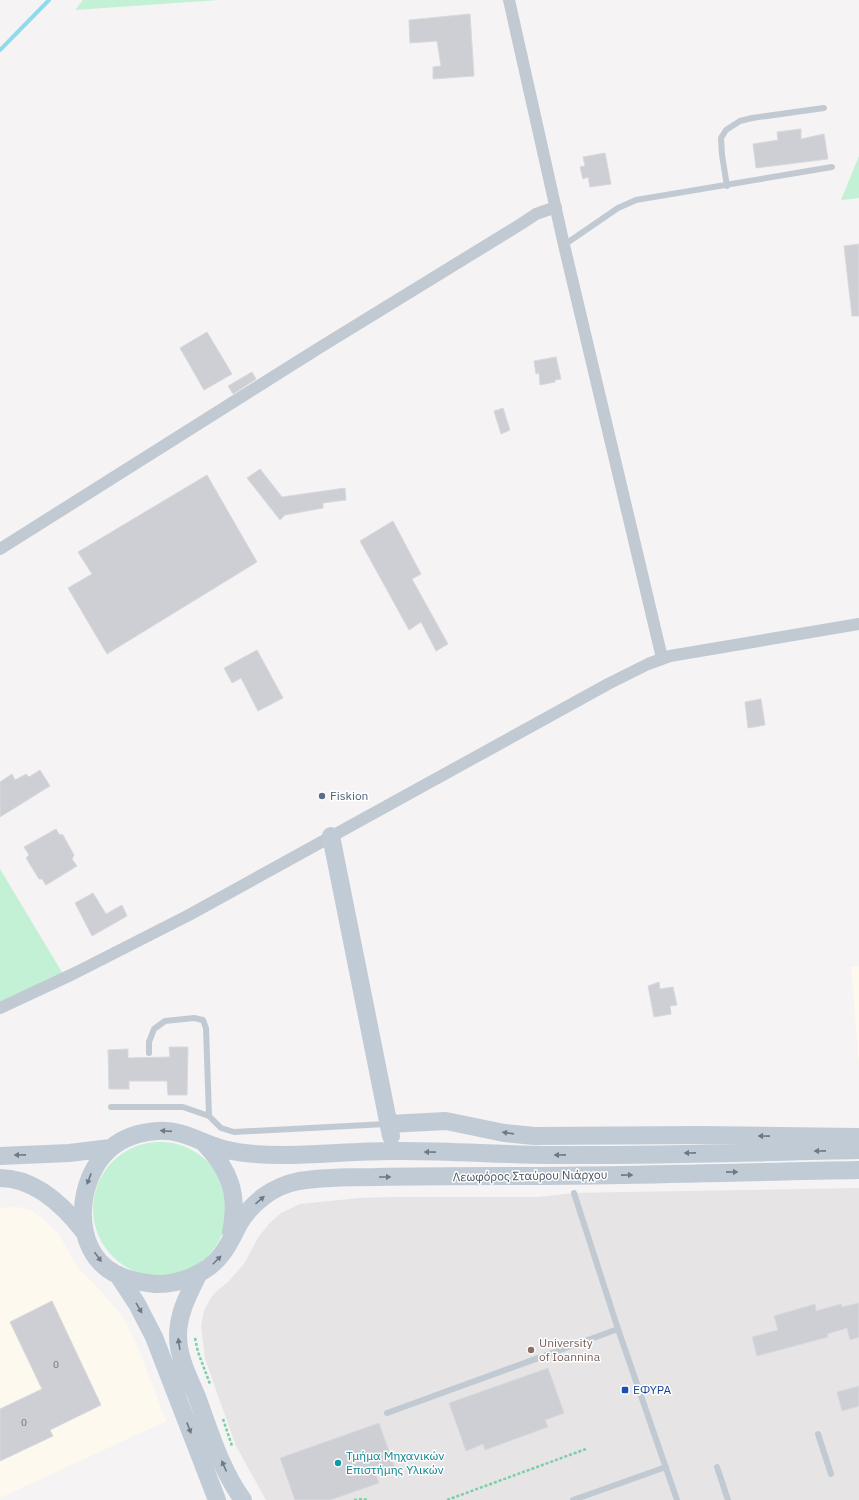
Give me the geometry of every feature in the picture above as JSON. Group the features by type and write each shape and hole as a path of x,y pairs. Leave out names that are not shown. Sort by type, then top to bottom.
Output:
{"main road":[{"path":"331,836 394,1151"},
{"path":"389,1124 446,1121 504,1133 534,1136 699,1135 859,1137"},
{"name":"Λεωφόρος Σταύρου Νιάρχου","path":"859,1150 553,1155 394,1151 271,1155 237,1152 203,1142 177,1132 157,1131 129,1137 111,1148 97,1163 88,1179 84,1197 83,1212 86,1233 92,1249 104,1265 118,1275 154,1284 168,1284 199,1273 212,1265 220,1257 250,1208 268,1193 282,1186 314,1179 859,1170"},
{"name":"Λεωφόρος Σταύρου Νιάρχου","path":"203,1142 217,1156 232,1187 235,1203 234,1219 229,1242"},
{"name":"Λεωφόρος Σταύρου Νιάρχου","path":"0,1156 69,1153 111,1148"},
{"name":"Λεωφόρος Σταύρου Νιάρχου","path":"0,1178 29,1185 46,1194 63,1208 86,1233"},
{"path":"199,1273 186,1299 180,1317 178,1337 181,1356 217,1451 231,1482 243,1500"},
{"path":"118,1275 138,1304 154,1337 217,1500"}],"street":[{"path":"509,0 564,244 662,658"},
{"path":"0,549 318,348 536,214 556,207"},
{"path":"0,1008 75,973 182,919 608,684 662,658 859,624"}],"lane":[{"path":"727,186 721,138 726,130 740,121 752,118 824,108"},
{"path":"564,244 618,208 631,202 650,197 727,186 832,167"},
{"path":"149,1053 149,1042 154,1029 165,1021 194,1018 204,1020 206,1028 209,1116"},
{"path":"111,1107 183,1107 209,1116 221,1128 234,1132 389,1124"},
{"path":"574,1194 618,1329 677,1500"},
{"path":"387,1413 618,1329"},
{"path":"818,1434 831,1474"},
{"path":"718,1467 728,1500"},
{"path":"573,1500 666,1468"}],"path":[{"path":"195,1338 198,1352 210,1387"},
{"path":"217,1451 233,1445 222,1416"},
{"path":"447,1500 586,1449"},
{"path":"354,1500 368,1500"}],"shaded area":[{"path":"859,966 859,1065 851,967"},
{"name":"University of Ioannina","path":"859,1188 859,1500 266,1500 236,1446 205,1359 201,1326 204,1311 210,1299 244,1264 259,1236 270,1223 281,1213 300,1204 359,1198 392,1197 538,1197 574,1193"},
{"path":"18,1207 31,1210 58,1233 78,1268 100,1290 125,1320 138,1347 166,1421 0,1498 0,1208"}],"green space":[{"path":"83,0 219,0 75,10"},
{"path":"859,156 859,198 841,200"},
{"path":"0,869 63,974 0,1003"},
{"path":"160,1142 179,1145 191,1150 207,1162 219,1178 224,1190 227,1209 224,1228 219,1240 207,1256 191,1268 179,1273 160,1276 141,1273 129,1268 113,1256 101,1240 96,1228 93,1209 96,1190 101,1178 113,1162 129,1150 141,1145"}],"building":[{"path":"470,14 474,76 433,79 433,67 441,66 437,41 410,43 409,20"},
{"path":"801,129 801,139 824,134 828,159 756,168 753,144 778,140 777,132"},
{"path":"605,153 611,184 590,187 588,177 583,179 580,167 585,166 583,157"},
{"path":"859,244 859,316 852,316 844,246"},
{"path":"207,332 232,374 204,390 180,348"},
{"path":"556,357 561,379 555,380 555,382 540,385 539,373 536,374 534,361"},
{"path":"252,372 256,379 233,394 228,386"},
{"path":"503,408 510,430 501,434 494,411"},
{"path":"260,469 282,497 345,488 346,500 323,503 323,508 285,515 280,520 247,478"},
{"path":"207,475 257,562 107,654 68,588 92,574 78,552"},
{"path":"393,521 421,574 412,579 448,644 436,651 421,622 409,630 360,541"},
{"path":"257,650 283,698 258,711 241,678 232,683 224,668"},
{"path":"761,699 765,725 748,728 745,702"},
{"path":"40,770 50,786 0,817 0,782 12,774 15,780 26,774 29,777"},
{"path":"56,829 59,834 63,835 74,855 72,859 77,866 46,885 42,879 39,879 26,858 29,855 24,847"},
{"path":"93,893 106,914 122,905 127,916 92,936 75,903"},
{"path":"659,982 660,989 673,987 677,1005 670,1006 671,1014 654,1017 648,986"},
{"path":"169,1047 188,1047 187,1095 168,1095 167,1081 129,1081 129,1089 109,1089 108,1050 128,1049 128,1058 170,1057"},
{"path":"52,1301 101,1405 50,1430 53,1436 0,1461 0,1409 42,1389 10,1322"},
{"path":"859,1303 859,1337 850,1340 847,1328 827,1334 828,1337 757,1356 752,1337 778,1330 774,1316 815,1304 816,1311 841,1304 842,1307"},
{"path":"548,1368 564,1413 545,1420 548,1427 485,1450 483,1444 466,1451 449,1403"},
{"path":"859,1386 859,1406 842,1411 837,1392"},
{"name":"Τμήμα Μηχανικών Επιστήμης Υλικών","path":"379,1423 395,1468 376,1475 379,1483 330,1500 295,1500 280,1458"}],"waterway":[{"path":"0,50 49,0"}],"place":[{"name":"Fiskion","path":"322,796"},
{"name":"University of Ioannina","path":"531,1350"},
{"name":"ΕΦΥΡΑ","path":"625,1390"},
{"name":"Τμήμα Μηχανικών Επιστήμης Υλικών","path":"338,1463"}]}
